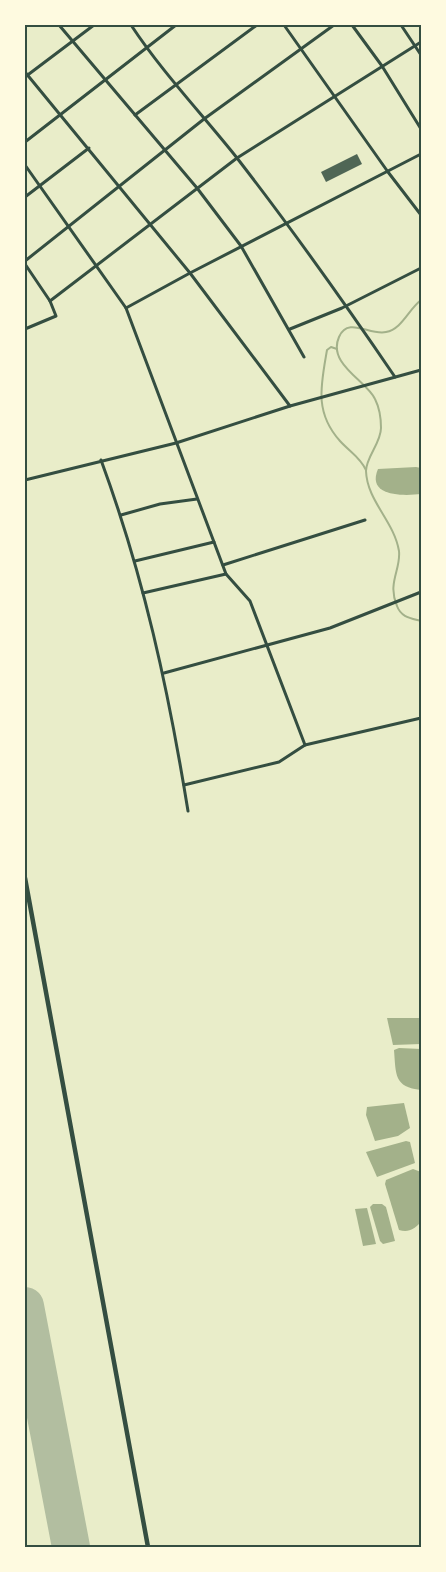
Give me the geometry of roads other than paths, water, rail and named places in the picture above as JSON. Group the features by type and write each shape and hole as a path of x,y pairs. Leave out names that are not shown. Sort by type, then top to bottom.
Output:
{"street":[{"path":"59,25 197,188 241,246 290,329 304,357"},
{"path":"94,25 26,75 89,148 190,273 290,406"},
{"path":"131,25 146,48 237,158 346,306 395,377"},
{"path":"25,142 103,79 176,25"},
{"path":"135,115 257,25"},
{"path":"284,25 336,95 388,172 421,214"},
{"path":"25,329 54,319 56,316 50,301 25,262 204,119 334,25"},
{"path":"352,25 382,66 421,128"},
{"path":"401,25 421,55"},
{"path":"50,301 237,158 421,42"},
{"path":"25,197 89,148"},
{"path":"126,308 285,223 421,154"},
{"path":"25,165 126,308 226,574 250,601 305,745"},
{"path":"290,329 346,306 421,268"},
{"path":"25,480 176,443 290,406 421,370"},
{"path":"101,460 135,561 164,673 188,811"},
{"path":"121,515 160,504 197,499"},
{"path":"224,565 365,520"},
{"path":"135,561 214,542"},
{"path":"143,592 226,574"},
{"path":"164,673 266,647 330,628 421,592"},
{"path":"184,786 279,762 305,745 421,718"},
{"path":"25,878 148,1547"}],"waterway":[{"path":"421,300 401,323 392,330 380,333 354,327 348,328 339,337 337,347 338,356 343,364 371,392 378,406 381,428 379,439 368,460 366,471 368,482 371,492 392,530 399,551 393,590 397,606 403,615 421,621"},
{"path":"337,349 331,347 327,350 322,387 323,409 332,430 366,470"}]}
